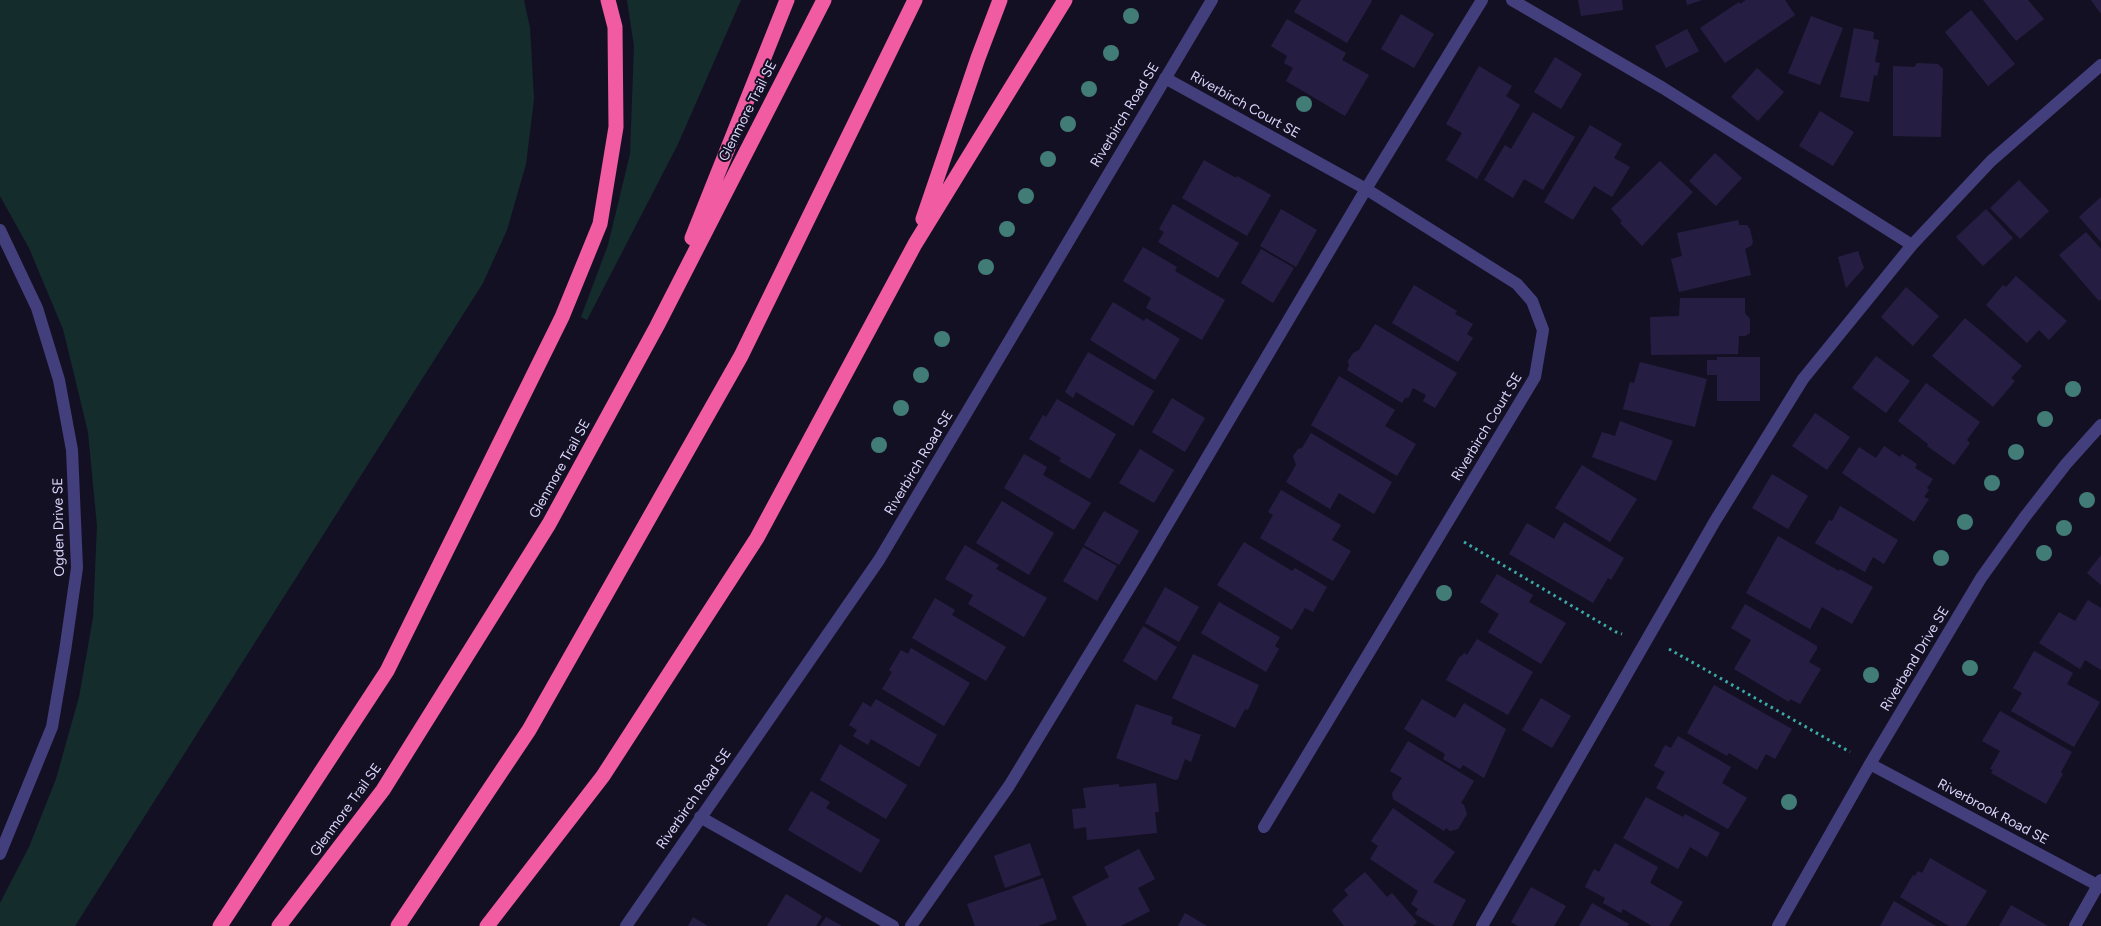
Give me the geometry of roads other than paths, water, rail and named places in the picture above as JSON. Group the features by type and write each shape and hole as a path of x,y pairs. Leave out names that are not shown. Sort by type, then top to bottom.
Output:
{"highway":[{"path":"220,926 386,671 562,317 600,224 616,127 615,27 608,0"},
{"path":"657,326 787,0"},
{"name":"Glenmore Trail SE","path":"279,926 383,790 550,524 657,326 824,0"},
{"path":"398,926 528,730 741,356 915,0"},
{"path":"915,244 978,58 1000,0"},
{"path":"487,926 603,776 757,538 915,244 1065,0"}],"street":[{"name":"Riverbirch Road SE","path":"626,926 879,560 1212,0"},
{"path":"911,926 1009,786 1141,569 1366,189 1482,0"},
{"path":"1512,0 1663,88 1912,245"},
{"path":"1482,926 1715,521 1803,379 1912,245 1991,161 2101,65"},
{"name":"Riverbirch Court SE","path":"1165,78 1366,189 1517,284 1532,300 1543,330 1536,377 1264,827"},
{"name":"Ogden Drive SE","path":"0,230 37,308 59,380 72,450 77,568 66,651 52,727 0,854"},
{"name":"Riverbend Drive SE","path":"1778,926 1870,764 1981,578 2066,464 2101,425"},
{"name":"Riverbrook Road SE","path":"1870,764 2100,884"},
{"path":"700,817 893,926"},
{"path":"2075,926 2100,884"}]}
